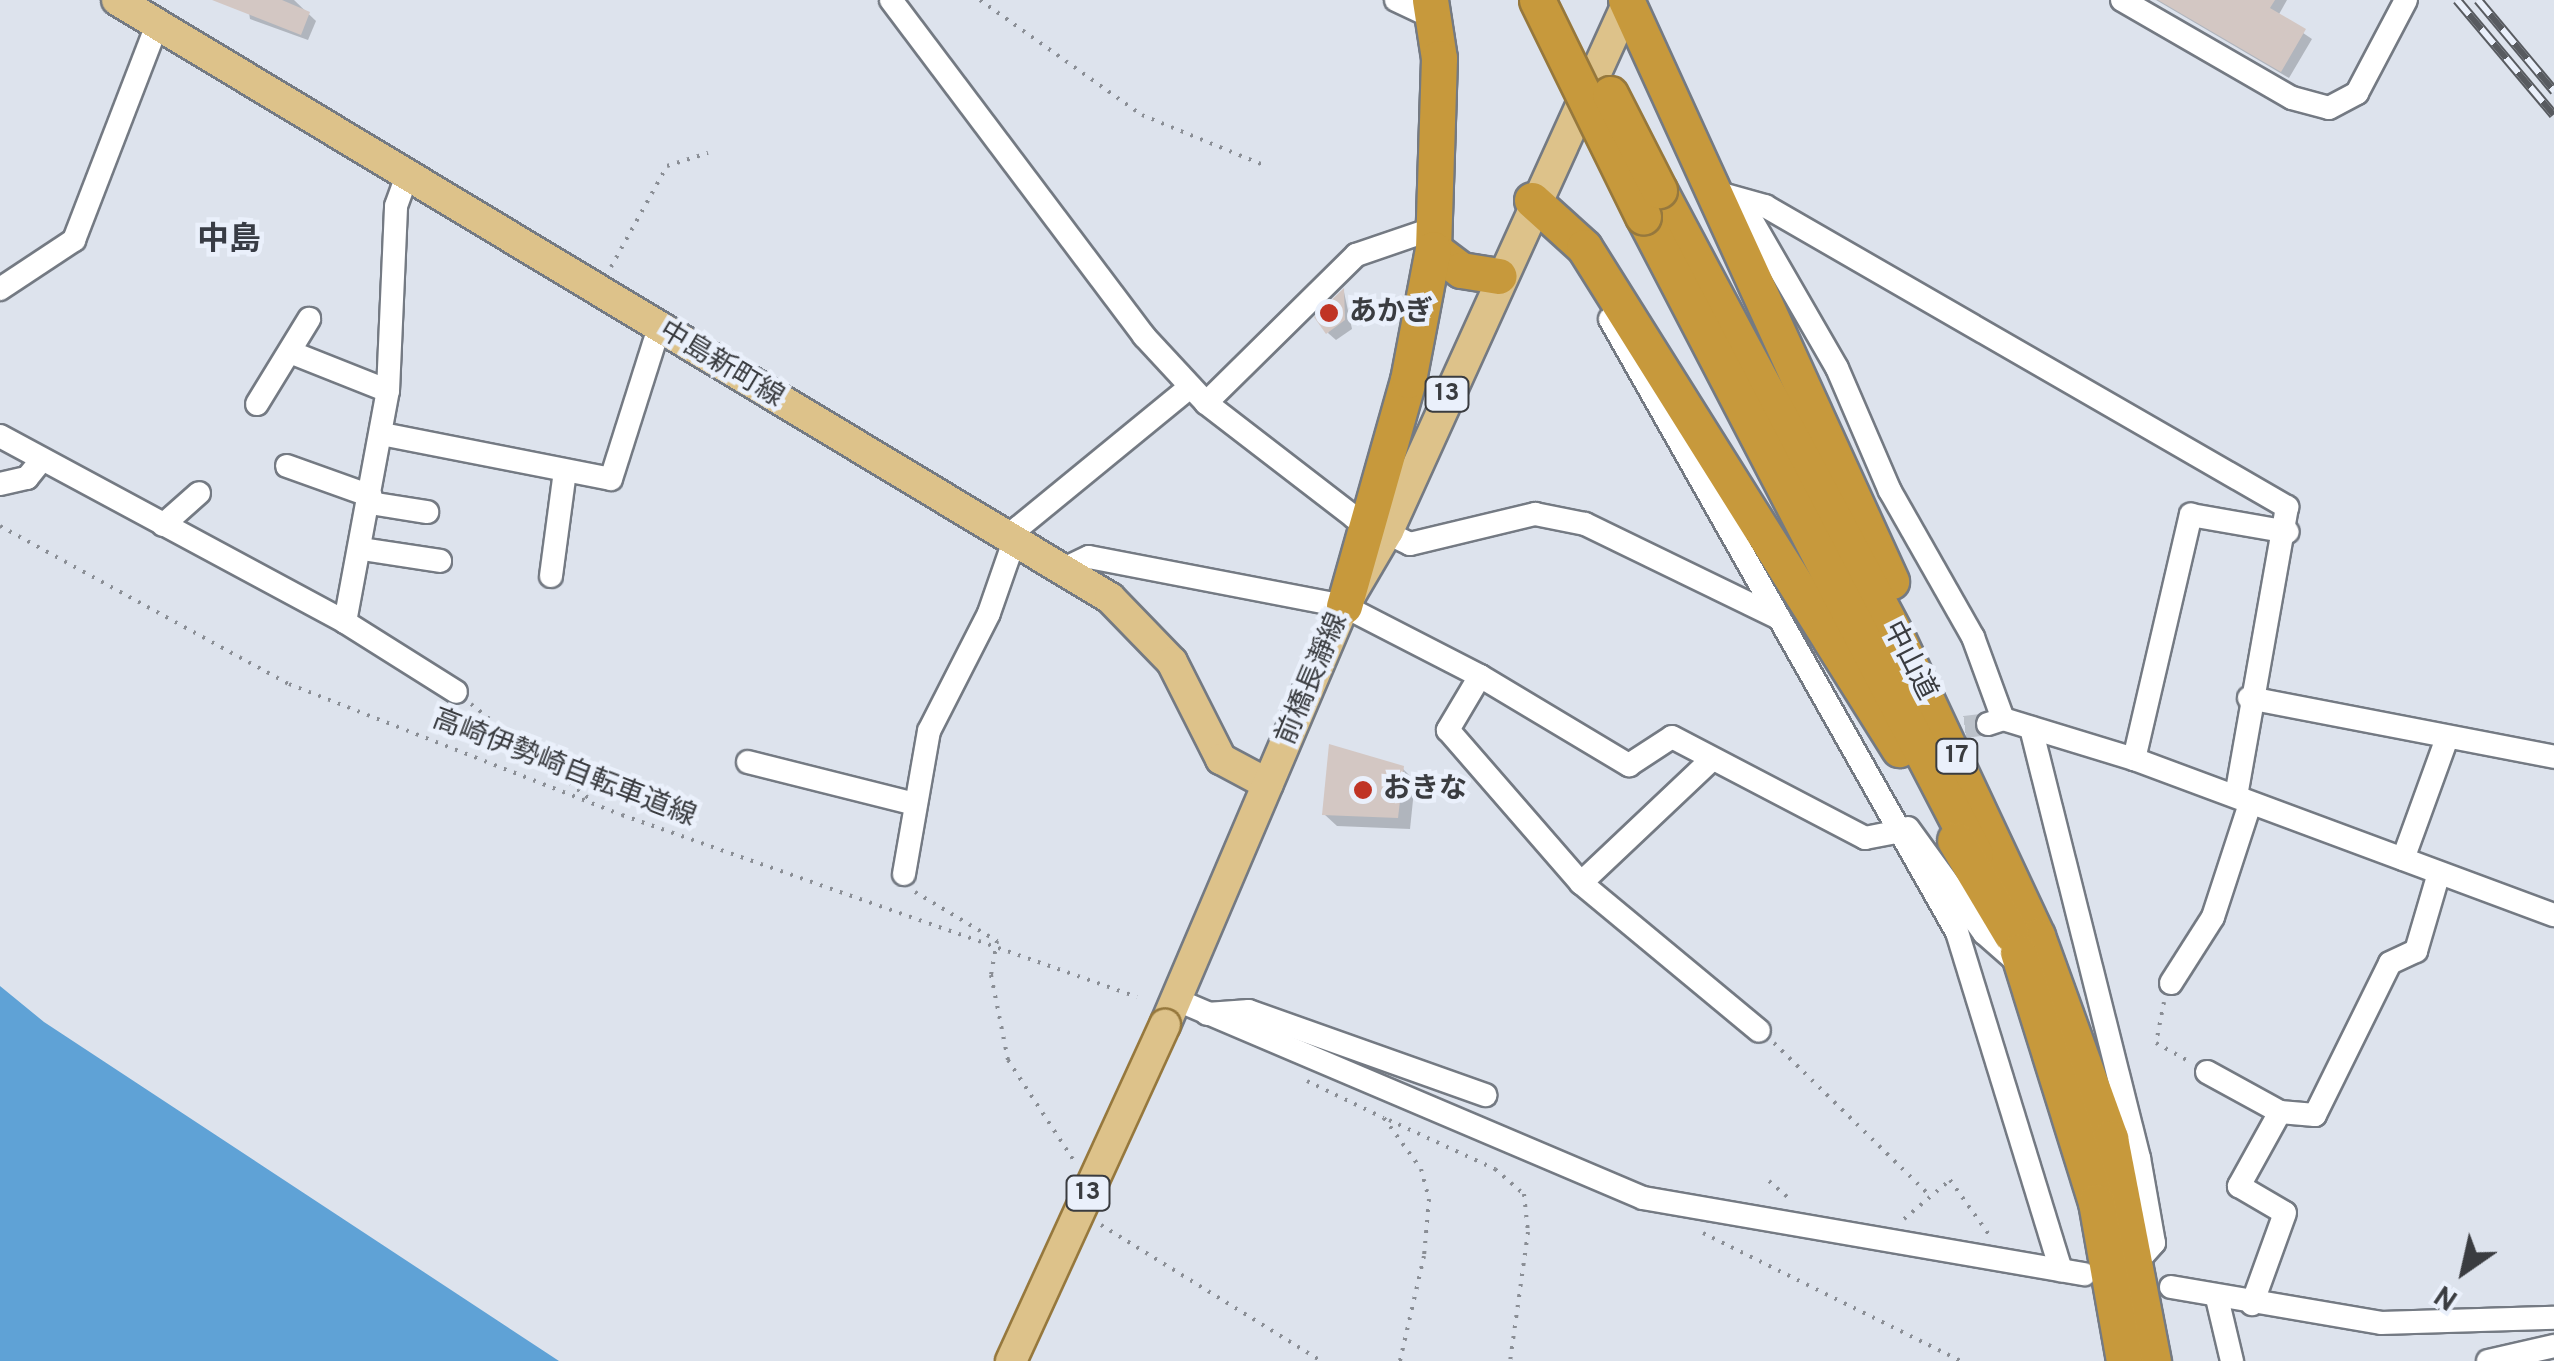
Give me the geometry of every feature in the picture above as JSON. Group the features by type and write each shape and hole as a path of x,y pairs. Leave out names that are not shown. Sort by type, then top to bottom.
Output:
{"highway":[{"name":"中山道","path":"1537,0 1960,763 2110,1138 2137,1262 2153,1361"},
{"name":"中山道","path":"1562,0 1651,203 2011,934 2096,1202 2124,1361"},
{"name":"17","path":"1629,1 1731,197 1912,628 2020,845 2082,1014 2110,1138"},
{"path":"1344,606 1377,526 1434,238 1432,9"},
{"name":"17","path":"1532,200 1584,248 2011,934"},
{"path":"1434,238 1462,270 1498,276"}],"main road":[{"name":"13","path":"1377,526 1629,1"},
{"name":"中島新町線","path":"124,2 156,28 1066,568 1158,643 1221,759 1268,784"},
{"name":"前橋長瀞線","path":"1011,1361 1171,1013 1344,606"}],"street":[{"path":"891,0 1198,394 1377,526 1410,544 1535,514 1585,524 1779,618"},
{"path":"1396,0 1432,9"},
{"path":"2122,0 2292,98 2328,108 2356,93 2406,0"},
{"path":"0,289 74,240 156,28"},
{"path":"345,622 362,550 388,391 396,206 406,178"},
{"path":"1731,197 1765,206 2279,499 2288,532 2249,698 2242,801 2214,917 2171,984"},
{"path":"1731,197 1838,368 1908,526 1973,637 1996,721 2134,759 2554,915"},
{"path":"904,874 929,731 990,613 1015,539 1198,394 1356,255 1434,238"},
{"path":"1589,282 1887,809 1984,933 2024,969"},
{"path":"257,404 309,319"},
{"path":"382,434 611,479 659,328"},
{"path":"290,352 388,391"},
{"path":"0,436 345,622 456,692"},
{"path":"0,484 27,478 41,461"},
{"path":"287,466 371,499 427,512"},
{"path":"551,576 565,471"},
{"path":"163,525 199,493"},
{"path":"2134,759 2191,515 2288,532"},
{"path":"362,550 440,561"},
{"path":"1066,568 1089,558 1344,606 1480,676 1629,766 1672,737 1710,761 1872,840 1896,832"},
{"path":"1480,676 1448,730 1581,883 1759,1031"},
{"path":"2249,698 2554,757"},
{"path":"2032,728 2138,1158 2154,1242 2137,1262"},
{"path":"2404,859 2447,738"},
{"path":"1849,746 1875,739"},
{"path":"1581,883 1710,761"},
{"path":"748,762 915,804"},
{"path":"1208,1014 1643,1198 2073,1272 1957,932 1896,832 1887,809"},
{"path":"2207,1072 2280,1112 2315,1115 2390,964 2416,951 2439,872"},
{"path":"1171,1013 1248,1011 1485,1094"},
{"path":"2252,1304 2285,1213 2239,1186 2280,1112"},
{"path":"2171,1287 2252,1304 2381,1323 2554,1318"},
{"path":"2218,1298 2232,1361"},
{"path":"2462,1322 2489,1360 2554,1346"}],"path":[{"path":"980,0 1142,115 1262,164"},
{"path":"597,291 667,166 708,153"},
{"name":"高崎伊勢崎自転車道線","path":"0,526 289,684 592,803 1138,996"},
{"path":"456,692 592,803"},
{"path":"904,874 904,884 988,932 998,949"},
{"path":"2171,984 2156,1042 2207,1072"},
{"path":"1759,1031 1927,1193"},
{"path":"1294,1074 1495,1170 1524,1194 1528,1232 1510,1361"},
{"path":"1384,1118 1421,1169 1429,1199 1400,1361"},
{"path":"1900,1223 1927,1193 1950,1180 1986,1223 1996,1260"},
{"path":"1769,1181 1803,1210"},
{"path":"1700,1231 1961,1361"}],"water":[{"path":"0,986 44,1022 559,1361 0,1361"}],"building":[{"path":"212,0 282,0 310,12 301,35"},
{"path":"2158,0 2275,0 2270,8 2306,29 2281,72"},
{"path":"1344,288 1345,320 1326,334 1314,317"},
{"name":"おきな","path":"1329,744 1404,766 1398,818 1322,815"}],"tunnel":[{"path":"1932,731 1988,724"}],"railway":[{"path":"2457,0 2554,115"},
{"path":"2478,0 2554,91"}],"place":[{"name":"あかぎ","path":"1329,313"},
{"name":"おきな","path":"1363,790"}],"district":[{"name":"中島","path":"229,241"}]}
